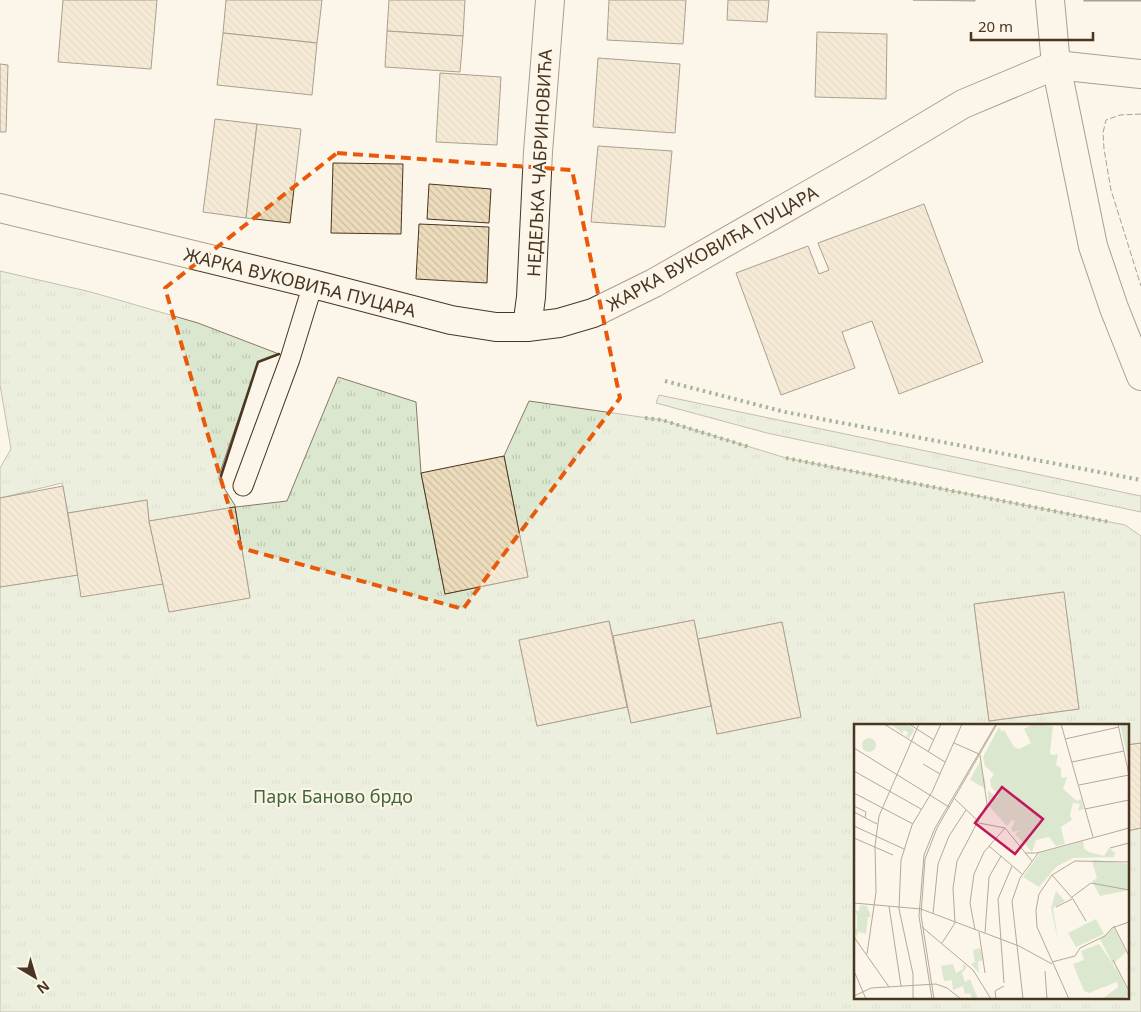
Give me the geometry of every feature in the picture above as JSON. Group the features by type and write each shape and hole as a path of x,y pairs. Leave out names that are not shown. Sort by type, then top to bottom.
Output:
{"street":[{"name":"НЕДЕЉКА ЧАБРИНОВИЋА","path":"527,327 531,297 538,152 550,0"},
{"path":"1050,0 1056,65 1092,246 1141,376"},
{"name":"ЖАРКА ВУКОВИЋА ПУЦАРА","path":"0,208 313,284 451,320 496,327 527,327 559,323 593,313 645,287 862,165 963,104 1056,65"},
{"path":"1056,65 1141,74"}],"lane":[{"path":"242,486 290,358 313,284"}],"highlighted area":[{"path":"337,153 572,170 620,398 463,609 241,548 165,288"}],"green space":[{"name":"Парк Баново брдо","path":"0,271 91,292 198,323 279,354 258,362 218,478 236,507 287,501 338,377 416,402 421,473 445,594 528,577 504,456 529,401 662,420 786,458 1125,525 1141,536 1141,743 1128,745 1128,724 854,724 854,1000 1128,1000 1128,831 1141,828 1141,1012 0,1012 0,587 78,575 163,584 169,612 250,597 235,507 149,521 147,500 68,513 62,483 0,498 0,468 11,449 0,385","holes":["1063,592 1079,709 989,721 974,604","694,620 698,639 782,622 801,717 717,734 711,706 631,723 627,707 537,726 519,640 609,621 613,636"]},
{"path":"659,395 1141,496 1141,512 767,433 656,403"}],"building":[{"path":"63,0 157,0 151,69 58,62"},
{"path":"226,0 322,0 317,43 223,33"},
{"path":"389,0 465,0 463,36 387,31"},
{"path":"609,0 686,0 683,44 607,40"},
{"path":"728,0 769,0 767,22 727,20"},
{"path":"913,0 975,0 975,1"},
{"path":"1141,0 1141,1 1084,1"},
{"path":"387,31 463,36 460,72 385,67"},
{"path":"817,32 887,34 886,99 815,97"},
{"path":"223,33 317,43 312,95 217,85"},
{"path":"598,58 680,64 675,133 593,127"},
{"path":"0,64 8,65 6,132 0,132"},
{"path":"440,73 501,77 497,145 436,142"},
{"path":"215,119 257,124 246,218 203,212"},
{"path":"257,124 301,129 290,223 246,218"},
{"path":"598,146 672,151 665,227 591,222"},
{"path":"333,163 403,164 401,234 331,233"},
{"path":"429,184 491,189 489,223 427,219"},
{"path":"924,204 983,362 899,394 872,321 842,332 855,368 781,395 736,273 808,246 819,274 829,270 818,243"},
{"path":"419,224 489,227 487,283 416,279"},
{"path":"504,456 528,577 445,594 421,473"},
{"path":"63,486 78,575 0,587 0,498"},
{"path":"147,500 149,521 163,584 81,597 68,513"},
{"path":"235,507 250,598 169,612 149,521"},
{"path":"1064,592 1079,709 989,721 974,604"},
{"path":"694,620 711,706 631,723 613,636"},
{"path":"609,621 627,707 537,726 519,640"},
{"path":"782,622 801,717 717,734 698,639"},
{"path":"1141,743 1141,828 1128,831 1128,745"}],"hedge":[{"path":"665,381 785,412 1141,480"},
{"path":"645,418 662,420 749,447"},
{"path":"786,458 1109,522"}],"fence":[{"path":"1141,114 1120,115 1106,120 1103,133 1111,190 1141,286"}],"wall":[{"path":"220,479 258,362 279,354"}]}
